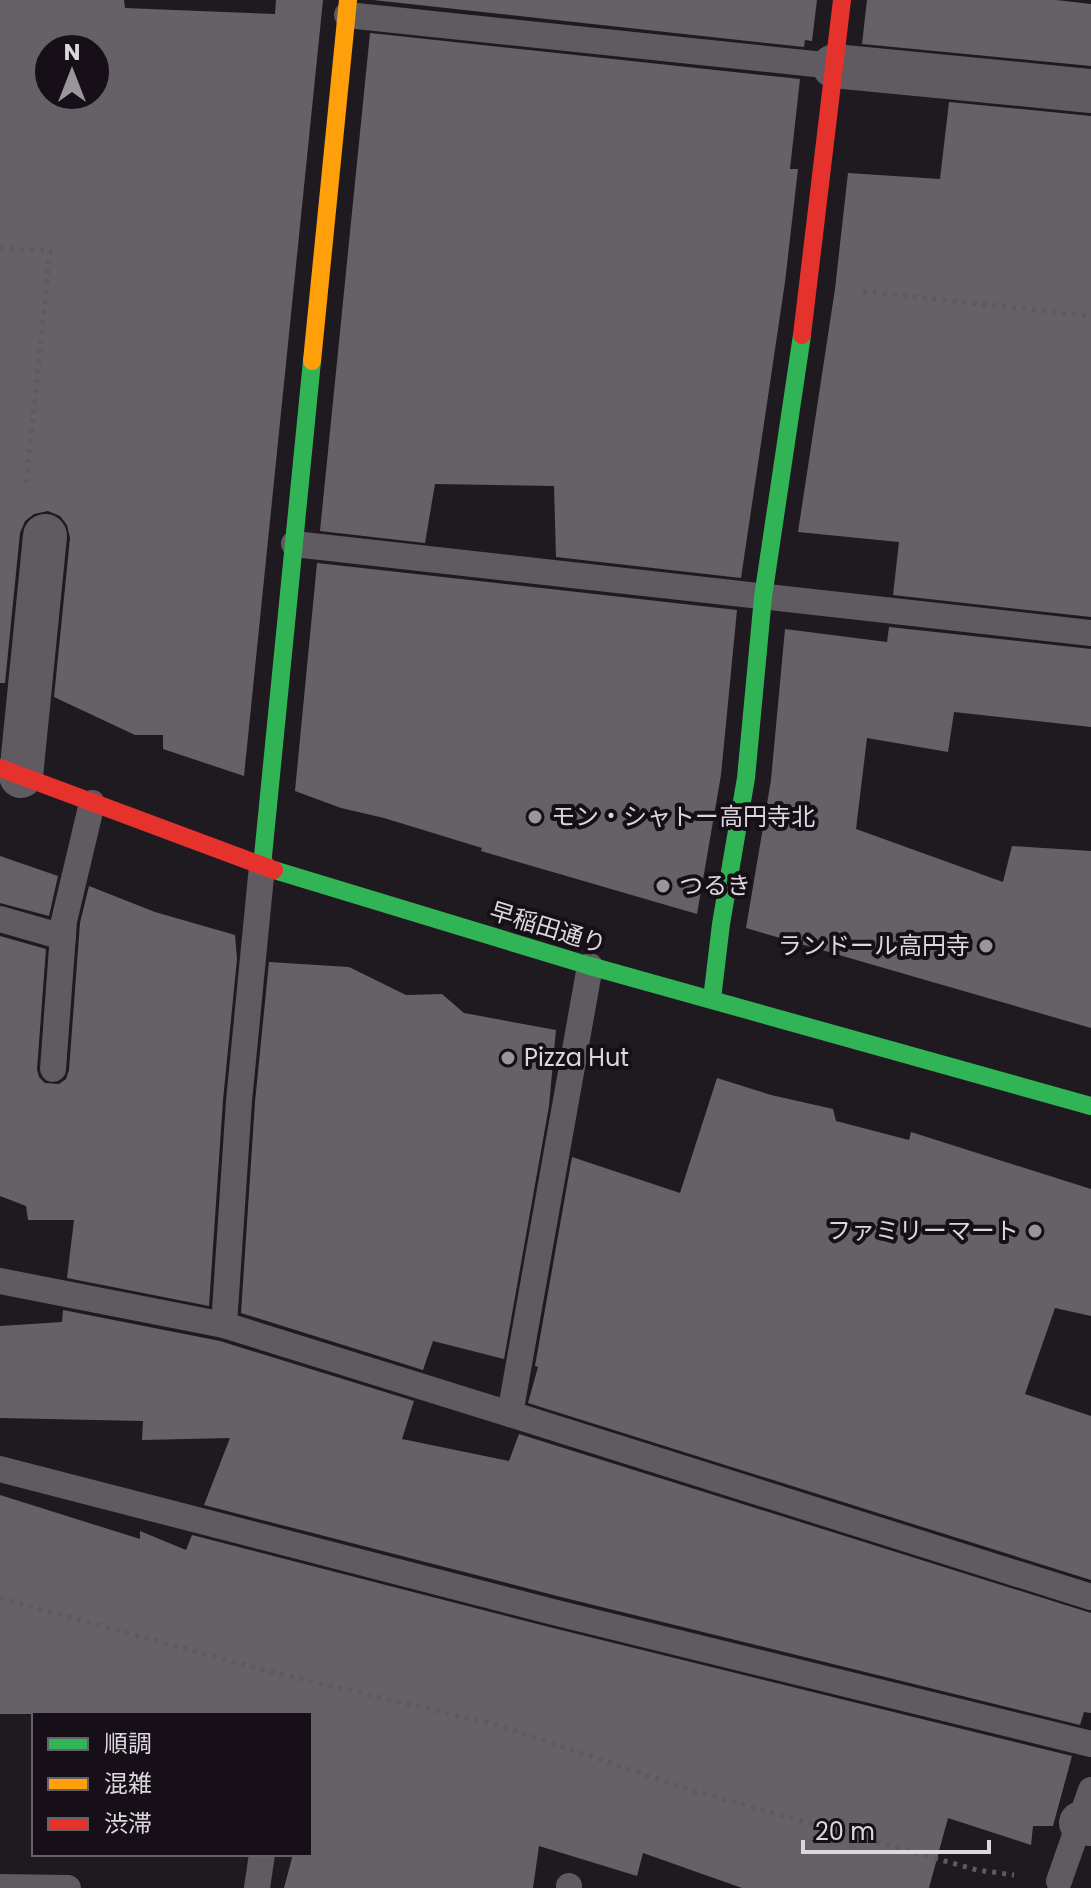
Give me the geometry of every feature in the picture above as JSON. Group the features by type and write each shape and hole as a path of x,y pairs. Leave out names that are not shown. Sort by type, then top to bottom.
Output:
{"street":[{"path":"712,999 721,924 746,778 763,597 810,285 842,0"},
{"path":"262,866 348,8"},
{"path":"834,66 1091,91"},
{"path":"10,772 45,536"},
{"name":"早稲田通り","path":"10,772 262,866 590,966 1091,1106"}],"lane":[{"path":"348,8 834,66"},
{"path":"294,544 1091,633"},
{"path":"53,1069 64,921 92,803"},
{"path":"224,1325 239,1101 262,866"},
{"path":"0,919 63,937"},
{"path":"510,1414 590,966"},
{"path":"0,1281 224,1325 1091,1597"},
{"path":"0,1469 557,1613 1091,1744"},
{"path":"1059,1881 1088,1812"},
{"path":"257,1888 262,1856"},
{"path":"0,1887 68,1888"}],"path":[{"path":"0,249 50,250 23,517 45,536"},
{"path":"810,285 1091,316"},
{"path":"0,1598 267,1671 498,1725 687,1789 977,1870 1059,1881"}],"building":[{"path":"0,0 124,0 125,8 275,14 276,0 323,0 244,776 163,749 163,735 135,735 54,697 70,538 67,525 60,516 48,511 34,514 25,521 20,533 5,683 0,683"},
{"path":"373,0 817,0 812,41 805,40 804,47"},
{"path":"867,0 1056,0 1091,4 1091,66 862,44"},
{"path":"370,33 800,79 790,169 798,169 785,282 741,578 556,557 554,486 435,484 425,543 320,531"},
{"path":"949,102 1091,116 1091,617 893,595 899,542 798,532 835,289 848,173 940,179"},
{"path":"317,563 737,610 721,775 697,914 481,851 482,848 341,808 295,791"},
{"path":"889,627 1091,649 1091,727 954,712 948,752 867,738 856,829 1003,882 1012,846 1091,851 1091,1028 746,928 771,780 785,629 887,642"},
{"path":"0,856 58,876 49,916 0,903"},
{"path":"89,886 155,912 235,935 237,959 223,1100 209,1306 67,1278 74,1220 28,1220 26,1206 0,1196 0,936 46,949 37,1069 45,1083 59,1084 66,1079 69,1070 80,923"},
{"path":"269,962 349,967 406,995 442,994 464,1013 556,1030 549,1106 504,1359 433,1341 423,1370 241,1313 255,1102"},
{"path":"717,1078 771,1095 833,1109 836,1121 909,1140 911,1132 1091,1189 1091,1316 1055,1308 1025,1394 1091,1416 1091,1580 528,1403 538,1367 535,1366 572,1157 680,1193"},
{"path":"63,1310 220,1341 414,1401 402,1439 509,1461 519,1434 1091,1613 1091,1713 1084,1712 1080,1725 204,1505 230,1438 142,1440 143,1421 0,1418 0,1326 62,1322"},
{"path":"0,1495 140,1539 140,1531 186,1550 192,1535 1072,1756 1053,1826 1033,1826 1031,1845 948,1818 929,1888 742,1888 643,1853 637,1876 539,1846 533,1888 284,1888 292,1856 312,1856 312,1712 0,1714"}],"traffic: fast":[{"path":"712,999 721,924 746,778 763,597 802,335"},
{"path":"262,866 312,361"},
{"path":"274,870 590,966 1091,1106"}],"traffic: slow":[{"path":"312,361 348,0"}],"traffic: jam":[{"path":"802,335 842,0"},
{"path":"0,768 274,870"}],"place":[{"name":"モン・シャトー高円寺北","path":"535,817"},
{"name":"つるき","path":"663,886"},
{"name":"ランドール高円寺","path":"986,946"},
{"name":"Pizza Hut","path":"508,1058"},
{"name":"ファミリーマート","path":"1035,1231"}]}
